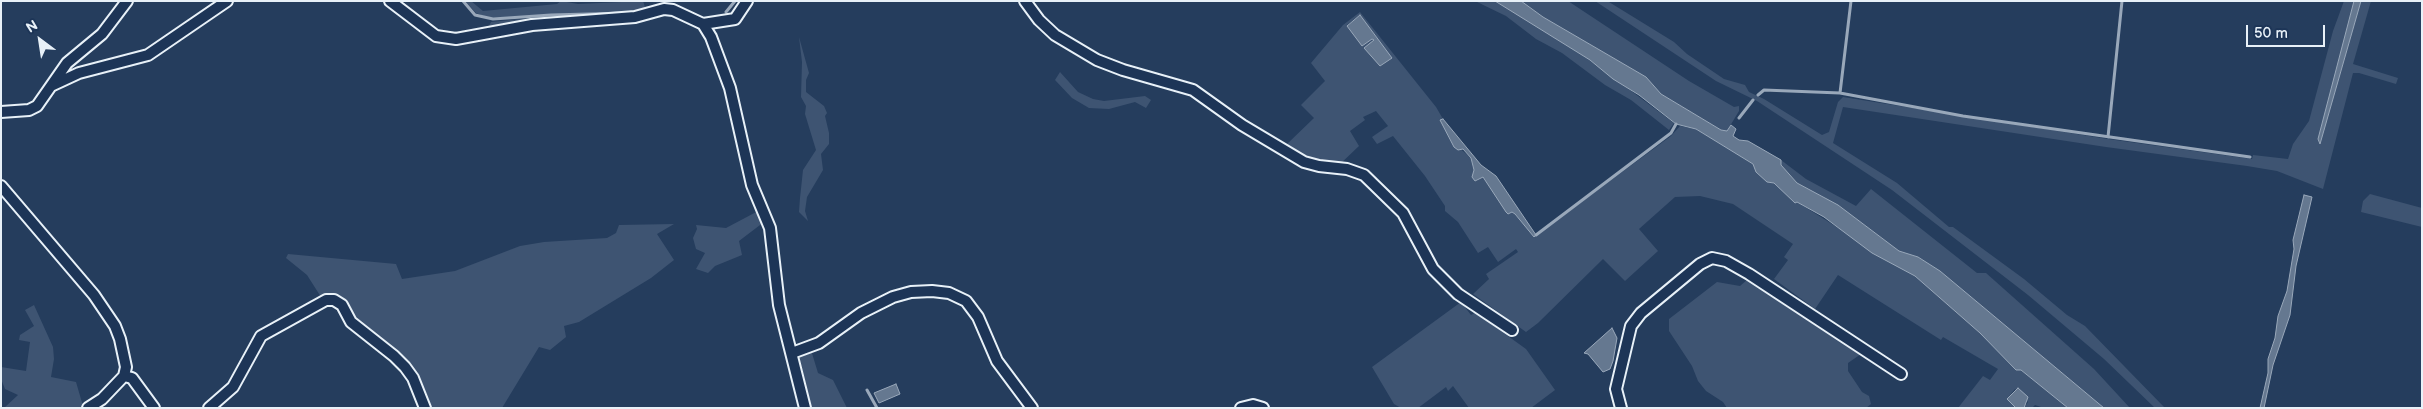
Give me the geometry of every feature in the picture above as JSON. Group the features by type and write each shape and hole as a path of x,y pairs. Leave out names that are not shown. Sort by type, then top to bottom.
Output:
{"street":[{"path":"1,112 29,110 37,106 67,64 102,34 127,1"},
{"path":"51,86 86,70 148,55 227,1"},
{"path":"390,1 436,36 456,39 532,25 635,17 664,9 673,10 703,24 711,37 730,88 752,185 770,228 779,306 805,408"},
{"path":"703,24 735,19 747,1"},
{"path":"1025,1 1039,20 1056,35 1097,60 1123,70 1192,90 1242,125 1304,162 1319,166 1347,169 1364,175 1403,213 1433,269 1458,294 1512,330"},
{"path":"1,186 94,295 115,326 124,354 126,367 124,376 102,399 88,408"},
{"path":"1621,408 1616,389 1631,326 1641,313 1700,264 1712,258 1726,261 1749,274 1901,374"},
{"path":"792,353 819,343 861,313 893,297 911,292 932,291 949,294 966,301 978,317 997,360 1032,408"},
{"path":"209,408 233,387 261,336 326,300 334,300 342,305 351,322 394,356 404,367 413,378 425,408"},
{"path":"124,376 132,378 154,408"},
{"path":"1241,408 1253,405 1263,408"}],"shaded area":[{"path":"465,1 471,1 483,11 557,4 561,1 578,4 643,1 645,7 638,11 489,18 476,13"},
{"path":"1475,1 1495,1 1514,12 1590,60 1674,123 1669,130 1631,100 1605,85 1562,53 1536,39 1506,16"},
{"path":"1495,1 1521,1 1543,17 1646,77 1661,94 1721,130 1727,131 1731,125 1736,129 1733,136 1739,140 1748,141 1781,160 1781,165 1797,183 1838,205 1899,251 1918,257 1940,271 2104,408 2068,408 2021,370 2016,370 1980,333 1915,276 1872,253 1824,217 1797,202 1795,203 1774,183 1767,182 1756,172 1753,164 1696,129 1676,124 1639,95 1613,79 1590,60"},
{"path":"1521,1 1568,1 1689,81 1734,107 1739,106 1739,111 1727,131 1721,130 1661,94 1646,77 1543,17"},
{"path":"1595,1 1609,2 1674,42 1687,54 1724,79 1745,85 1749,92 1764,99 1822,135 1829,132 1838,102 1843,97 2108,139 2252,159 2253,155 2288,159 2293,144 2309,121 2333,31 2344,1 2354,1 2320,143 2361,1 2371,1 2353,64 2398,78 2396,84 2353,73 2323,189 2277,171 1843,107 1833,143 1897,183 1949,227 1953,227 2024,279 2067,315 2085,326 2165,408 2155,408 2104,359 2028,295 1892,190 1757,101 1716,81"},
{"path":"2354,1 2361,1 2320,144 2318,139"},
{"path":"1360,12 1436,107 1443,119 1441,120 1450,140 1471,158 1476,181 1483,177 1534,237 1671,136 1680,126 1696,129 1753,164 1767,182 1774,183 1797,202 1915,276 1980,333 2016,370 2021,370 2068,408 2044,408 2035,405 2032,408 2024,408 2028,402 2015,389 2007,399 2016,408 1958,408 1983,376 1990,380 1998,369 1943,337 1941,340 1838,275 1815,309 1774,279 1788,260 1784,257 1793,244 1733,204 1700,196 1675,197 1639,229 1658,251 1625,281 1603,259 1538,323 1526,332 1473,294 1489,279 1486,274 1518,252 1516,249 1498,262 1488,247 1478,253 1458,222 1445,211 1445,206 1425,176 1393,136 1377,144 1372,137 1388,126 1376,111 1363,117 1365,120 1350,131 1359,146 1338,166 1316,163 1287,144 1314,118 1301,105 1325,81 1311,63 1343,25","holes":["1360,15 1391,58 1380,66 1374,41 1347,25"]},
{"path":"609,14 456,38 489,26 491,22 551,16"},
{"path":"1360,15 1392,58 1380,66 1364,48 1374,40 1372,39 1362,46 1347,26"},
{"path":"799,37 809,73 806,80 806,92 824,106 827,113 825,116 829,133 829,144 821,154 823,170 807,197 805,211 808,221 799,212 803,170 816,150 805,114 806,106 801,97 802,62"},
{"path":"1060,72 1078,92 1093,99 1104,101 1145,96 1151,100 1146,108 1135,102 1109,109 1089,108 1072,98 1055,80"},
{"path":"1443,119 1481,165 1496,176 1536,235 1534,237 1515,214 1512,212 1508,214 1506,212 1483,177 1475,181 1472,177 1474,170 1471,158 1463,149 1458,150 1454,147 1440,120"},
{"path":"1781,160 1806,179 1856,206 1871,189 1977,273 1986,273 2094,369 2130,408 2104,408 1940,271 1918,257 1899,251 1838,205 1797,183 1780,165"},
{"path":"2370,194 2422,208 2422,227 2361,212 2363,201"},
{"path":"2304,195 2312,197 2296,266 2290,315 2273,365 2264,408 2260,408 2268,373 2268,359 2275,338 2278,316 2287,291 2294,249 2293,240"},
{"path":"760,210 764,222 739,241 742,255 715,266 708,273 696,269 705,253 696,249 693,238 697,229 696,225 726,228"},
{"path":"674,224 657,234 674,260 651,278 579,322 564,326 566,337 550,350 539,347 502,408 428,408 414,376 327,298 321,297 307,275 286,258 288,254 396,264 402,279 455,271 520,246 544,242 607,238 616,233 619,225"},
{"path":"1748,279 1861,354 1848,363 1848,371 1862,392 1869,396 1871,404 1866,408 1727,408 1723,402 1706,391 1698,381 1692,366 1669,331 1669,319 1717,282 1740,286"},
{"path":"1461,302 1471,315 1478,311 1487,321 1526,349 1555,390 1531,408 1469,408 1453,386 1448,391 1446,387 1418,408 1401,408 1394,404 1372,367"},
{"path":"34,305 53,347 54,359 51,377 76,382 83,406 77,408 4,408 18,395 5,389 1,379 1,367 26,371 30,342 19,340 20,335 34,326 25,310"},
{"path":"1612,328 1617,338 1613,361 1610,369 1603,372 1588,354 1584,353"},
{"path":"811,350 818,373 833,380 847,408 809,408 796,357"},
{"path":"896,384 900,394 879,403 874,393"},
{"path":"2018,388 2028,397 2024,408 2016,408 2007,399"}],"waterway":[{"path":"463,1 475,15 493,19 626,13"},
{"path":"726,12 735,1"},
{"path":"1840,93 1851,1"},
{"path":"2108,137 2122,1"},
{"path":"1758,95 1764,90 1840,93 1963,116 2250,157"},
{"path":"1739,118 1753,100"},
{"path":"1536,235 1671,133 1676,124"},
{"path":"867,390 877,408"}]}
